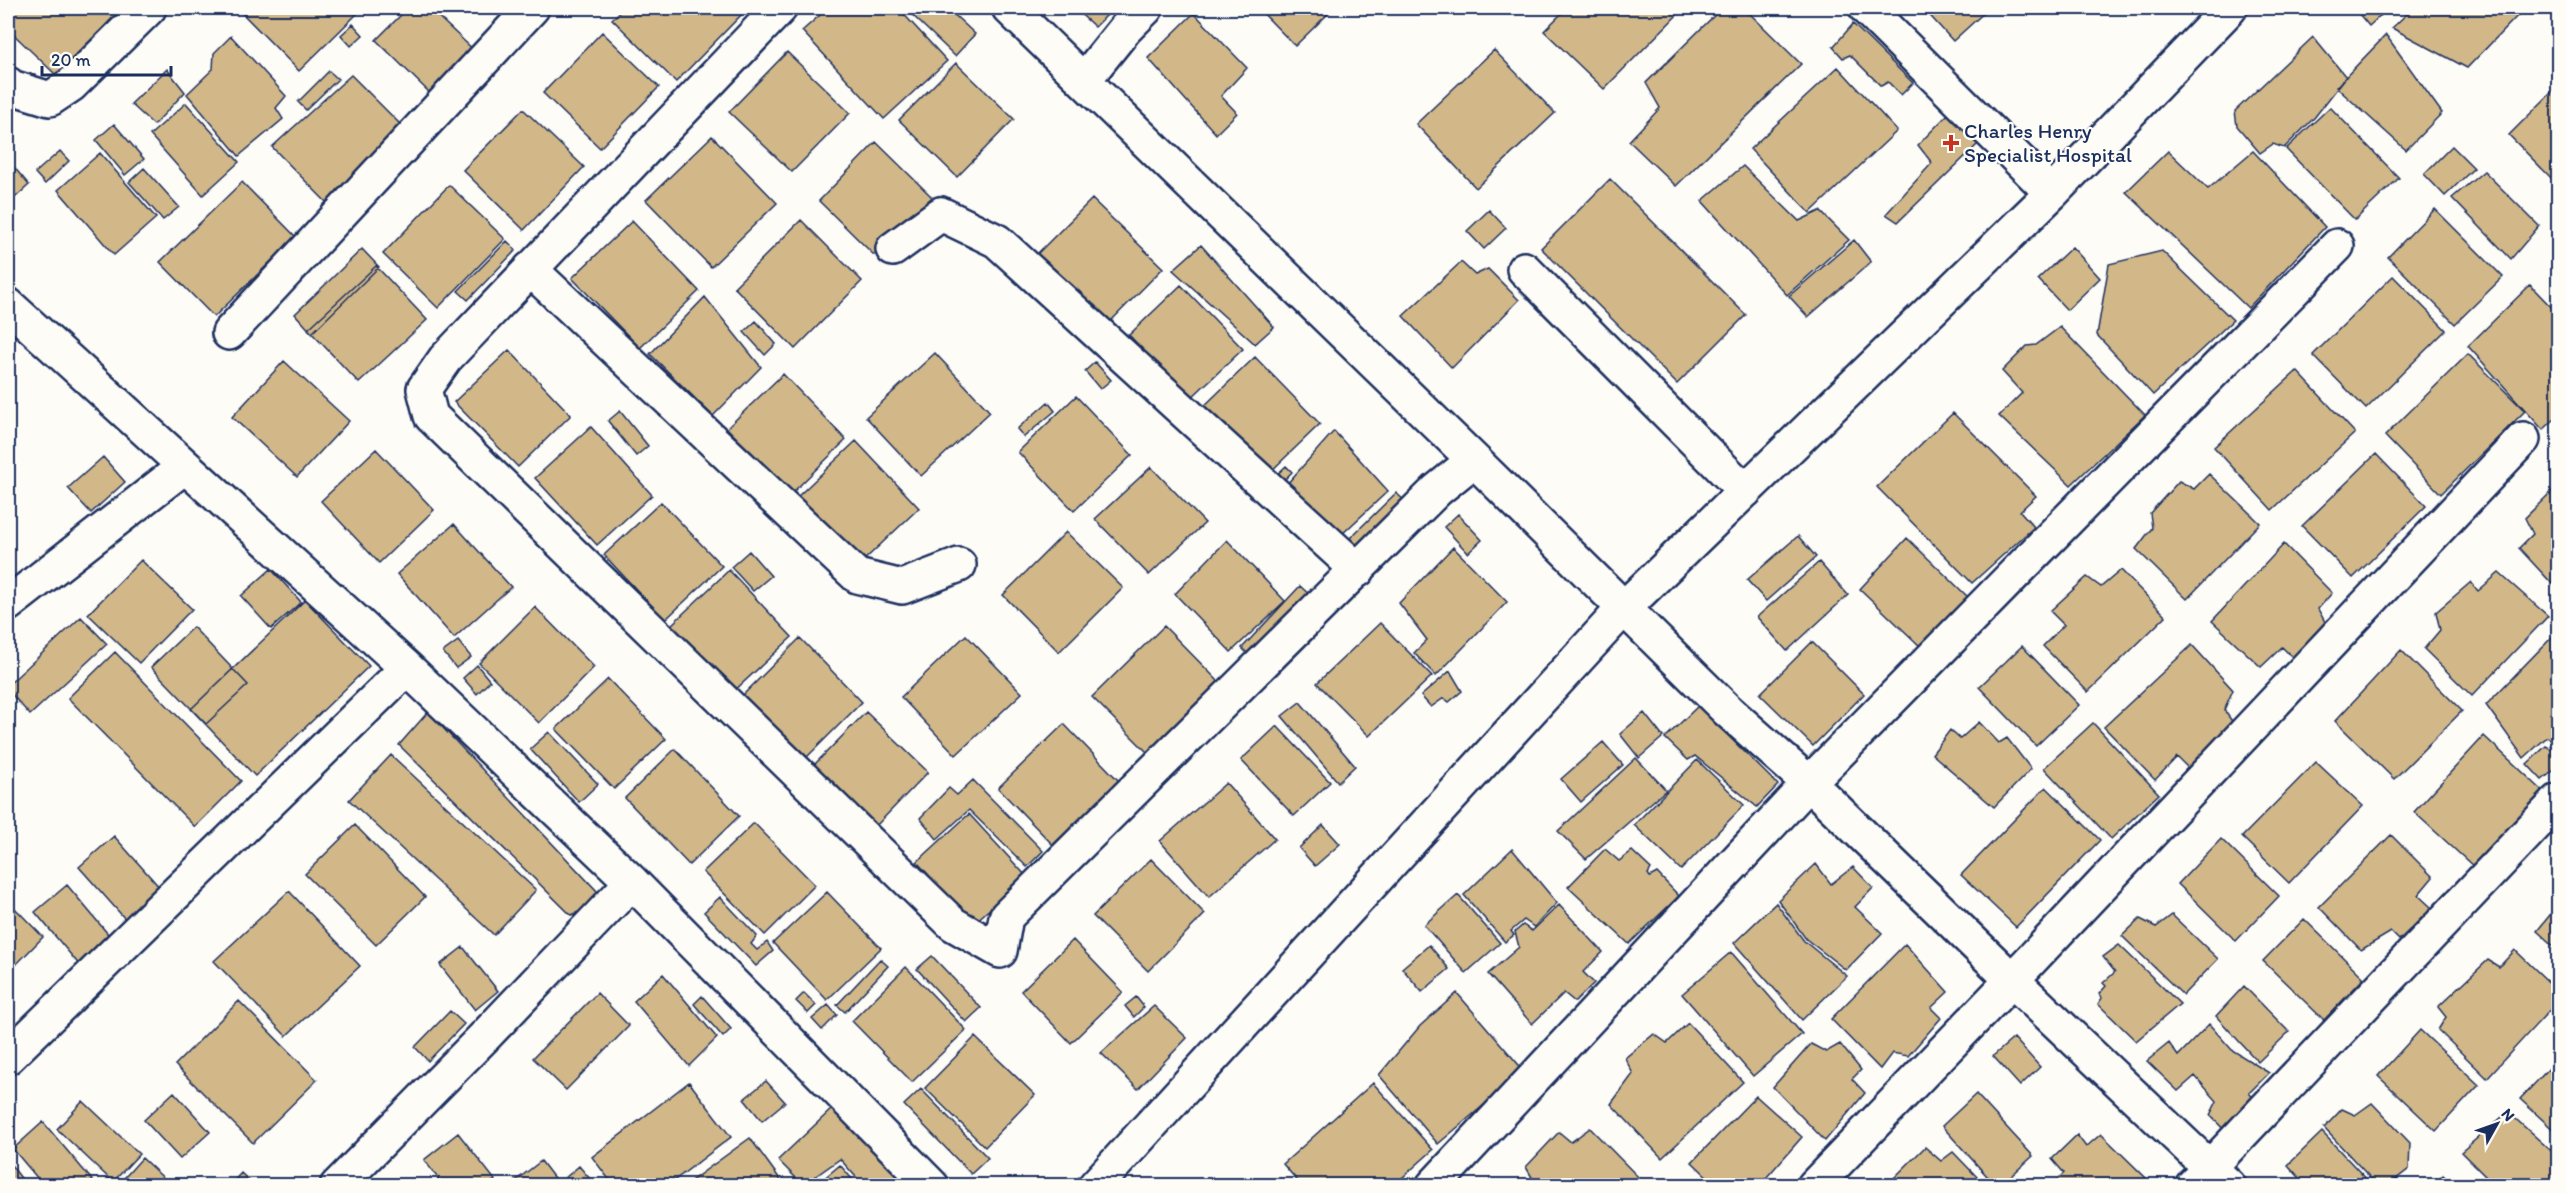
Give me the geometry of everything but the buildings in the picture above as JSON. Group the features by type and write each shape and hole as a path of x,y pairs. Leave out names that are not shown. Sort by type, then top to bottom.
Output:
{"street":[{"path":"8,84 11,87 50,99 71,85 149,8"},
{"path":"229,333 532,8"},
{"path":"780,8 530,268 445,359 424,389 431,416 953,924 1000,951 1006,917 1437,490 1474,460"},
{"path":"1009,8 1474,460 1728,711 1809,783 2012,980 2211,1179 2559,801"},
{"path":"1084,80 1125,29 1146,8"},
{"path":"1866,8 2052,193"},
{"path":"1095,1185 1623,609 2052,193 2230,8"},
{"path":"893,249 941,214 997,241 1358,570"},
{"path":"1432,1185 1809,783 2337,246"},
{"path":"530,268 857,576 902,587 959,565"},
{"path":"1524,269 1744,491"},
{"path":"8,305 407,668 632,882 932,1185"},
{"path":"1814,1185 2012,980 2523,439"},
{"path":"8,604 184,467"},
{"path":"8,1057 407,668"},
{"path":"337,1185 485,1036 632,882"}],"place":[{"name":"Charles Henry Specialist Hospital","path":"1951,143"}]}
